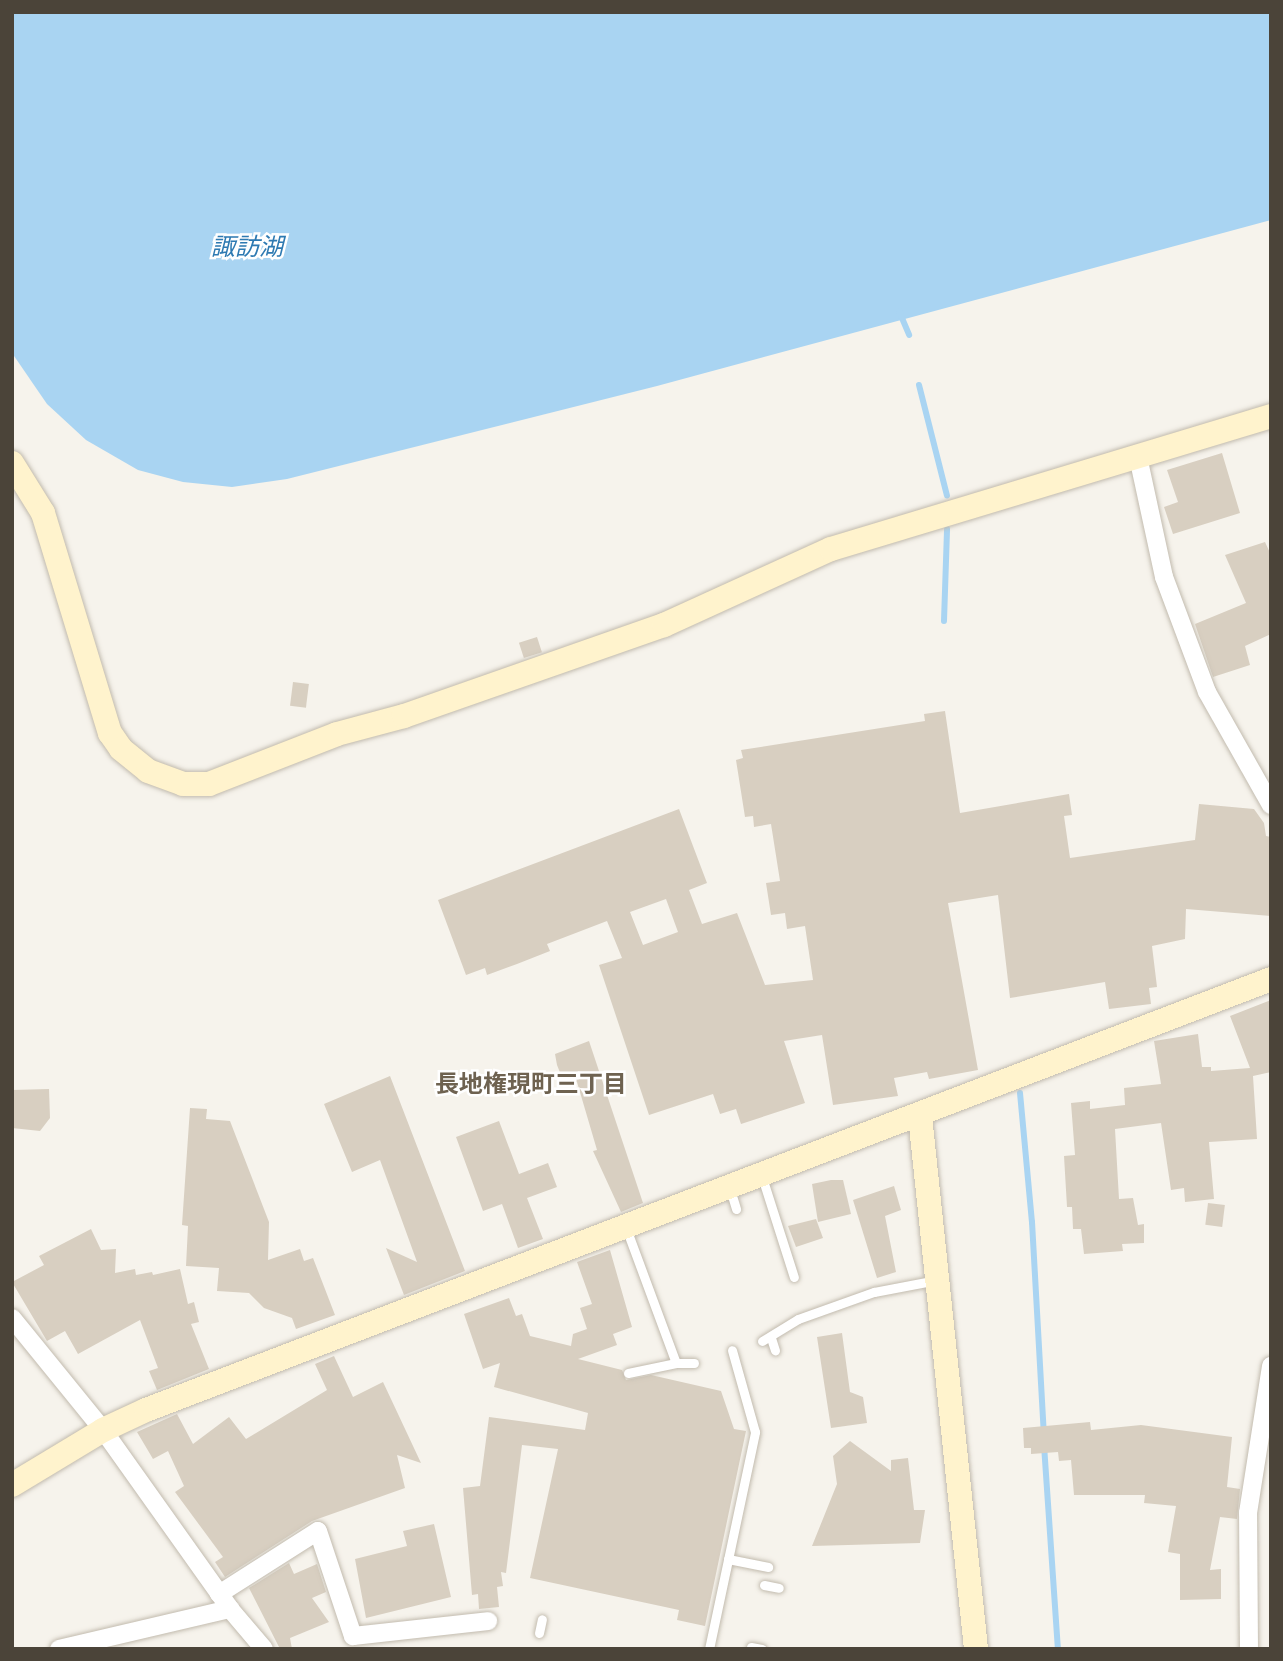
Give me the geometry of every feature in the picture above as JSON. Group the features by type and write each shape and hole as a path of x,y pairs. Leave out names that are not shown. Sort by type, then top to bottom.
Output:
{"street":[{"path":"12,463 43,513 110,733 121,749 148,771 183,783 209,784 337,734 404,716 664,625 831,549 1271,416"},
{"path":"1140,466 1164,577 1207,692 1271,805"},
{"path":"12,1485 103,1430 626,1226 732,1198 762,1175 1271,979"},
{"path":"920,1116 976,1649"},
{"path":"12,1318 103,1430 230,1609 264,1649"},
{"path":"1249,1649 1248,1513 1271,1366"},
{"path":"219,1594 317,1531 352,1636 488,1621"},
{"path":"59,1649 230,1609"}],"lane":[{"path":"762,1175 794,1277"},
{"path":"626,1226 676,1363"},
{"path":"775,1350 766,1339 798,1319 874,1292 939,1280"},
{"path":"709,1649 755,1432 732,1350"},
{"path":"628,1373 676,1363 694,1363"},
{"path":"728,1559 768,1567"},
{"path":"764,1585 779,1588"},
{"path":"539,1633 542,1619"},
{"path":"751,1647 762,1648"}],"water":[{"name":"諏訪湖","path":"12,12 1271,12 1271,220 657,386 287,479 232,487 183,482 138,470 86,440 47,404 12,353"}],"building":[{"path":"1222,453 1240,513 1173,534 1164,507 1178,502 1167,470"},
{"path":"1265,542 1271,555 1271,634 1245,646 1250,665 1213,677 1195,624 1246,603 1225,555"},
{"path":"537,637 542,652 524,658 519,643"},
{"path":"293,682 309,684 306,708 290,706"},
{"path":"945,711 960,813 1069,794 1072,815 1064,816 1070,858 1195,840 1199,804 1254,809 1264,823 1266,836 1271,837 1271,916 1186,909 1185,939 1152,946 1157,987 1149,988 1151,1004 1109,1009 1105,982 1010,998 998,895 948,903 978,1070 929,1079 927,1072 894,1078 898,1096 833,1105 822,1035 784,1041 805,1103 741,1124 736,1109 720,1114 713,1094 649,1115 599,965 622,958 607,921 547,944 550,951 517,964 487,975 485,968 466,975 438,900 679,809 707,883 689,890 702,924 737,913 765,985 813,980 805,926 787,929 785,913 771,915 766,883 780,881 771,824 754,827 753,816 745,817 736,760 743,758 741,750 925,721 924,714","holes":["666,899 678,932 643,945 630,912"]},
{"path":"1271,1000 1271,1072 1253,1076 1257,1139 1209,1142 1214,1199 1185,1202 1184,1188 1171,1190 1161,1123 1115,1129 1119,1199 1133,1198 1138,1225 1144,1224 1144,1243 1122,1244 1123,1251 1084,1254 1081,1229 1073,1229 1072,1207 1067,1207 1064,1156 1075,1155 1071,1103 1090,1101 1090,1109 1125,1105 1124,1088 1161,1084 1154,1041 1198,1034 1202,1067 1211,1067 1211,1071 1250,1068 1230,1016"},
{"path":"589,1041 643,1203 621,1212 593,1151 597,1150 577,1082 565,1085 557,1065 555,1054"},
{"path":"390,1076 465,1271 404,1295 386,1248 417,1262 380,1160 352,1172 324,1104"},
{"path":"49,1089 50,1118 40,1131 12,1128 12,1090"},
{"path":"190,1108 207,1109 206,1119 230,1121 269,1222 268,1260 300,1249 304,1261 313,1258 335,1315 296,1329 292,1318 264,1308 249,1293 217,1291 219,1268 186,1266 188,1226 182,1225"},
{"path":"499,1121 519,1174 548,1163 557,1187 527,1198 543,1239 518,1248 502,1204 483,1211 456,1137"},
{"path":"843,1180 851,1214 818,1222 812,1184"},
{"path":"894,1186 901,1210 885,1216 896,1272 877,1278 853,1200"},
{"path":"1208,1203 1225,1205 1222,1227 1205,1225"},
{"path":"816,1219 823,1238 796,1247 788,1226"},
{"path":"91,1229 101,1250 116,1249 115,1273 135,1269 136,1275 152,1272 153,1275 180,1269 188,1304 194,1302 199,1322 191,1324 209,1369 157,1390 149,1371 158,1368 140,1320 78,1354 65,1331 47,1341 12,1282 44,1265 39,1256"},
{"path":"610,1250 632,1327 613,1334 617,1345 578,1359 622,1370 626,1380 651,1375 721,1391 734,1429 746,1431 705,1626 677,1620 679,1610 530,1578 558,1449 522,1445 506,1573 501,1572 503,1586 497,1587 499,1607 479,1609 478,1594 472,1595 463,1488 480,1486 489,1417 585,1430 588,1413 494,1387 500,1363 483,1369 464,1314 509,1298 516,1316 522,1314 530,1336 571,1346 573,1334 587,1329 580,1308 592,1304 577,1262"},
{"path":"842,1333 850,1392 863,1397 867,1423 831,1428 817,1337"},
{"path":"334,1356 353,1397 383,1382 421,1463 397,1455 405,1488 312,1521 225,1577 215,1562 223,1557 175,1492 184,1486 168,1451 153,1459 137,1432 177,1414 193,1444 229,1417 246,1439 327,1390 315,1364"},
{"path":"1090,1422 1091,1430 1141,1425 1232,1437 1227,1487 1240,1489 1237,1519 1220,1517 1210,1570 1221,1569 1221,1599 1180,1600 1180,1554 1168,1552 1176,1506 1144,1503 1145,1495 1074,1495 1071,1460 1059,1461 1058,1452 1031,1454 1031,1448 1024,1448 1023,1428"},
{"path":"850,1441 891,1471 891,1460 908,1458 914,1510 925,1510 920,1543 812,1546 837,1484 833,1456"},
{"path":"434,1524 451,1597 366,1618 355,1559 407,1546 403,1531"},
{"path":"289,1563 294,1574 317,1564 326,1592 312,1598 329,1622 290,1638 292,1649 280,1649 249,1588"}],"waterway":[{"path":"899,311 909,335"},
{"path":"919,385 947,496"},
{"path":"944,621 947,529"},
{"path":"1020,1093 1032,1222 1044,1434"},
{"path":"1044,1445 1058,1649"}],"district":[{"name":"長地権現町三丁目","path":"531,1083"}]}
